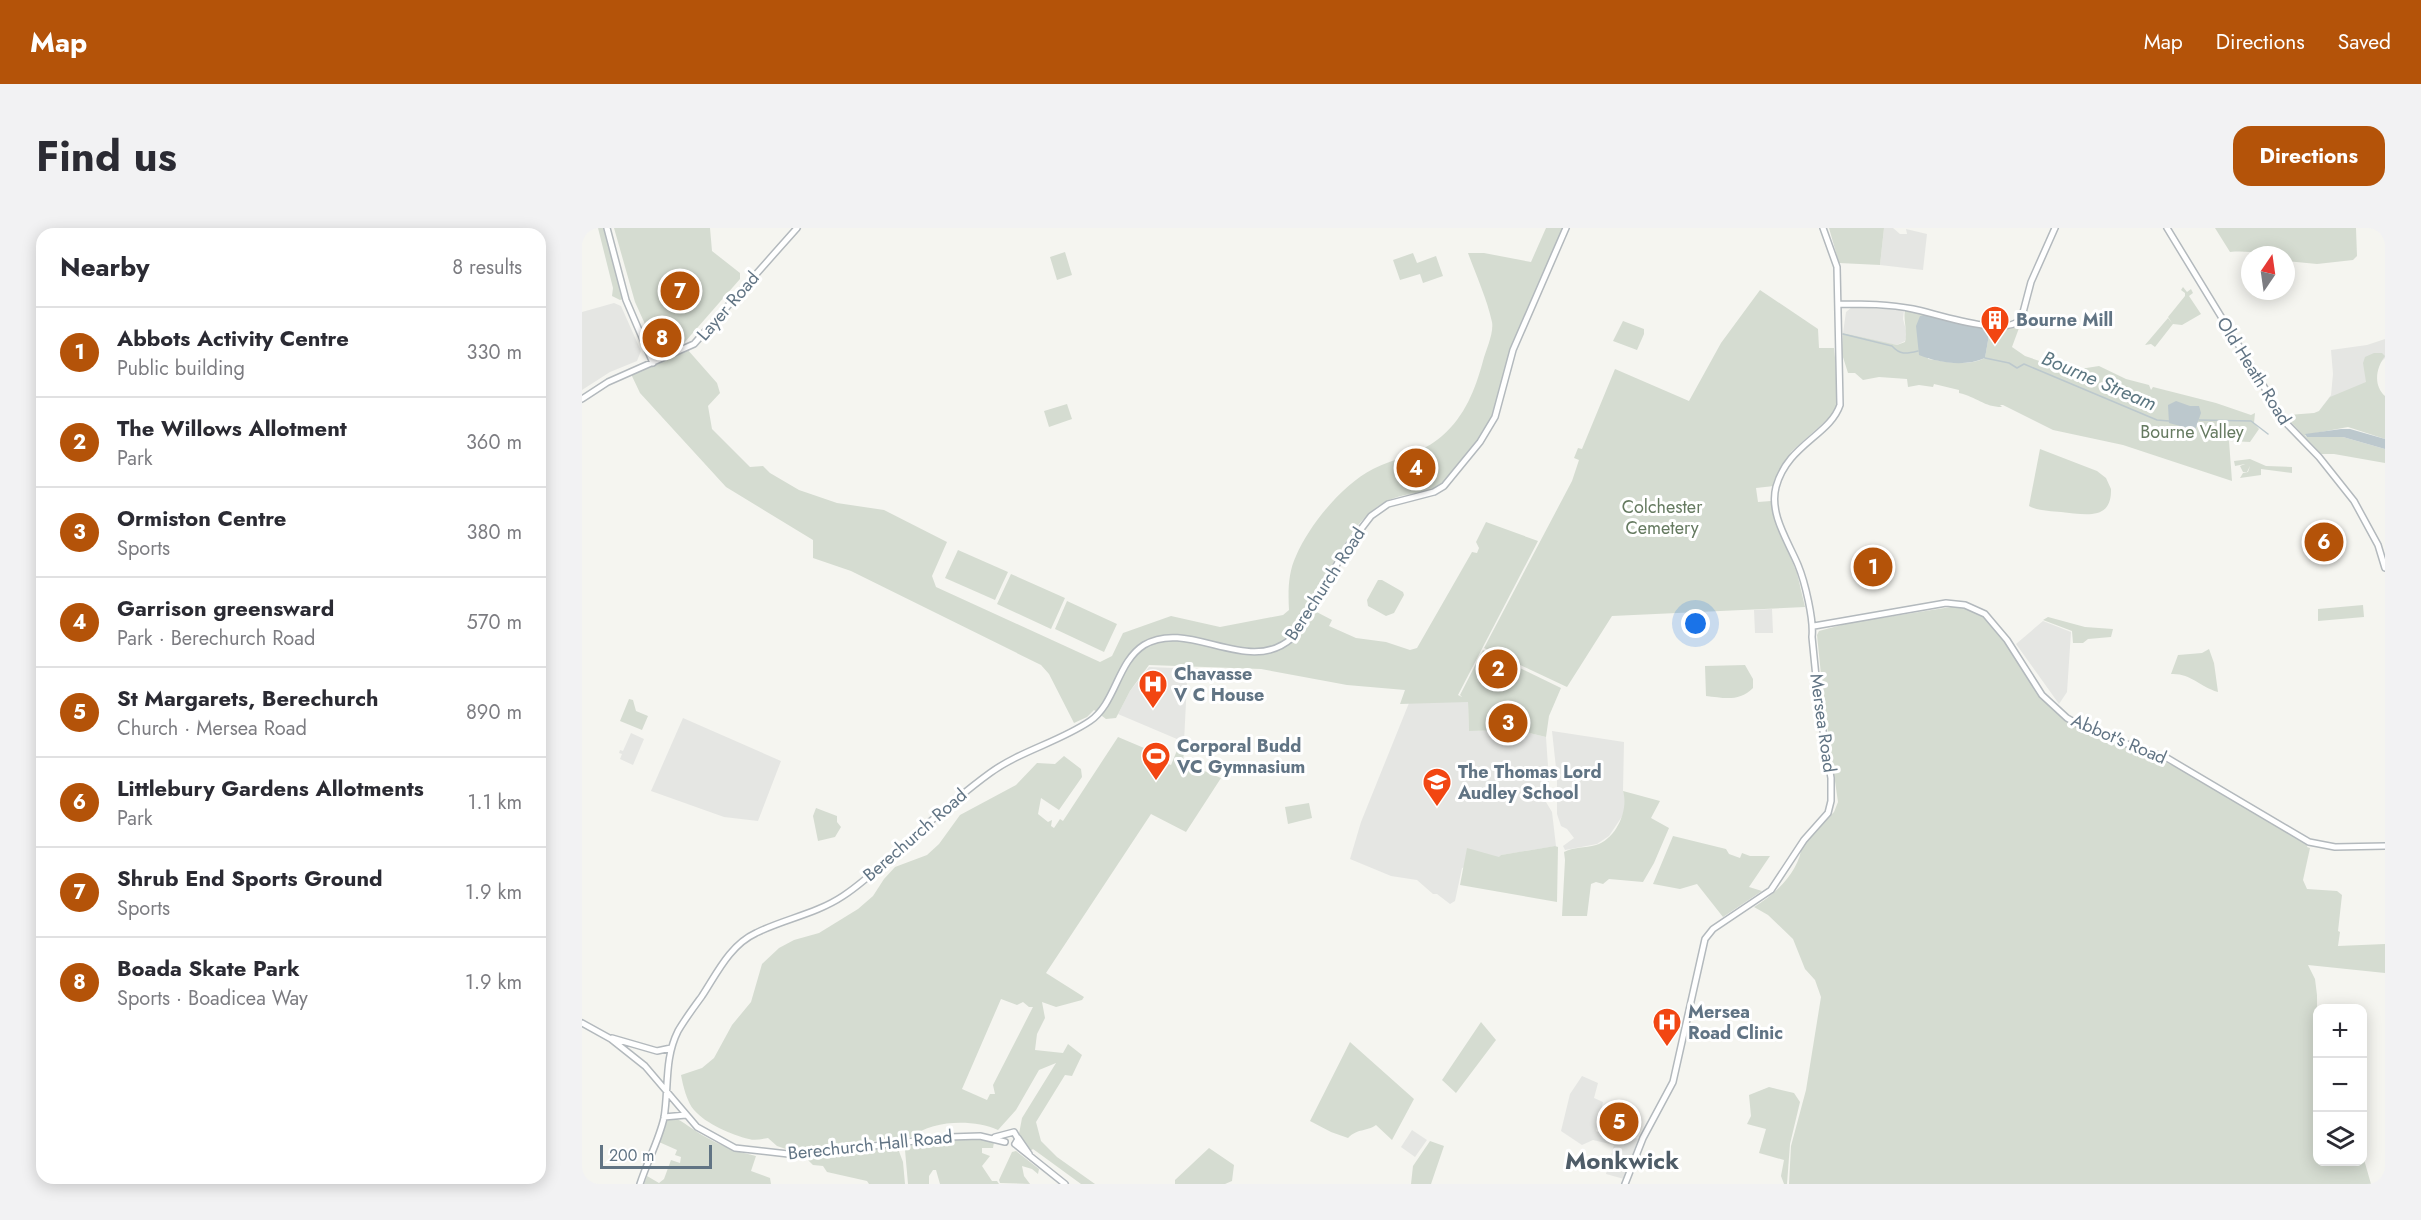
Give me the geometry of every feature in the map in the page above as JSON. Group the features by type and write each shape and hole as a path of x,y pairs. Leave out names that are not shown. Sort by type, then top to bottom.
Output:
{"street":[{"path":"607,228 626,300 653,363"},
{"name":"Layer Road","path":"582,399 608,382 687,349 700,339 797,228"},
{"name":"Berechurch Road","path":"640,1184 664,1117 666,1074 671,1048 679,1030 720,966 740,944 756,933 822,908 842,897 992,771 1091,720 1107,702 1129,661 1144,645 1175,638 1252,653 1270,652 1282,647 1292,638 1348,546 1371,516 1388,504 1434,492 1444,486 1480,441 1498,409 1514,350 1566,228"},
{"name":"Mersea Road","path":"1625,1184 1643,1138 1673,1082 1705,939 1713,929 1771,890 1804,840 1828,813 1831,801 1831,778 1819,707 1812,637 1814,626 1800,571 1780,525 1775,494 1781,475 1791,456 1833,418 1840,405 1837,267 1823,228"},
{"path":"1839,303 1908,308 1987,324 2016,324 2021,320 2031,282 2055,228"},
{"name":"Old Heath Road","path":"2167,228 2286,423 2319,457 2354,501 2378,545 2385,568"},
{"name":"Abbot's Road","path":"1814,626 1946,603 1959,604 1981,611 1995,623 2044,697 2061,714 2083,728 2167,758 2308,842 2335,847 2385,846"},
{"name":"Berechurch Hall Road","path":"582,1023 611,1039 636,1057 666,1089 686,1115 706,1133 723,1143 746,1150 800,1155 949,1137 1005,1139"},
{"path":"611,1039 621,1039 657,1051 671,1048"},
{"path":"657,1080 666,1074"},
{"path":"664,1117 686,1115"},
{"path":"1016,1141 1010,1145 1005,1139 1011,1131 1016,1141 1031,1158 1065,1184"}],"shaded area":[{"path":"1884,228 1893,228 1900,234 1907,234 1906,229 1927,234 1923,270 1880,265"},
{"path":"614,303 621,306 641,351 637,361 610,372 582,390 582,312"},
{"path":"1852,307 1904,310 1903,319 1907,334 1905,341 1897,345 1843,333 1846,312"},
{"path":"1925,315 1990,329 1985,358 1952,363 1919,355 1916,326 1920,316"},
{"path":"2385,339 2385,358 2381,362 2367,364 2368,383 2319,411 2331,395 2333,374 2331,350 2367,345"},
{"path":"2176,401 2190,406 2199,406 2201,413 2195,430 2169,423 2168,405"},
{"path":"2350,429 2385,439 2385,449 2343,437 2307,437 2305,434"},
{"path":"1772,609 1773,633 1755,633 1754,610"},
{"path":"2043,621 2071,632 2067,692 2059,704 2016,644"},
{"name":"Chavasse V C House","path":"1149,667 1200,669 1187,682 1184,742 1118,714 1130,691"},
{"name":"The Thomas Lord Audley School","path":"1468,701 1469,731 1516,730 1546,737 1549,781 1545,794 1546,802 1552,812 1556,846 1501,855 1462,868 1455,901 1450,904 1437,894 1433,894 1417,880 1391,876 1350,859 1361,822 1409,703"},
{"path":"683,718 781,761 758,821 724,817 651,791"},
{"path":"1552,731 1624,742 1623,791 1627,801 1625,812 1609,836 1597,844 1565,850 1563,846 1574,838 1567,829 1561,826 1557,814 1557,777"},
{"path":"631,733 644,739 633,765 620,759 622,754 619,753 620,750 623,751"},
{"path":"1582,1076 1598,1083 1594,1098 1603,1102 1596,1131 1606,1134 1610,1129 1638,1139 1624,1179 1606,1174 1614,1145 1593,1140 1582,1145 1561,1131 1570,1094"},
{"path":"1412,1130 1427,1140 1415,1157 1401,1147"}],"green space":[{"path":"598,228 604,228 623,299 620,300 612,296 613,288"},
{"path":"614,228 710,228 712,251 740,273 740,279 684,343 668,349 654,344 635,302"},
{"path":"1546,228 1563,228 1520,329 1493,417 1474,447 1441,485 1434,489 1389,500 1375,508 1363,519 1342,548 1309,608 1332,620 1329,626 1356,638 1386,642 1410,650 1417,648 1472,552 1477,553 1479,548 1476,542 1486,522 1538,541 1458,695 1462,697 1460,695 1483,650 1561,688 1549,716 1546,737 1516,730 1469,731 1468,702 1400,704 1405,690 1347,685 1261,669 1149,665 1130,691 1116,718 1106,719 1094,710 1087,717 1074,723 1049,674 1041,665 851,571 813,558 813,540 726,487 640,393 631,374 687,349 717,383 720,393 708,406 712,429 750,467 763,466 770,473 799,490 837,503 884,510 947,542 932,576 936,587 1100,662 1112,656 1123,633 1171,616 1220,627 1283,615 1289,610 1289,583 1293,562 1310,531 1328,506 1361,476 1435,442 1457,420 1468,402 1491,336 1492,322 1468,253 1484,253 1531,262"},
{"path":"1829,228 1884,228 1880,265 1839,263"},
{"path":"2215,228 2356,228 2357,256 2353,260 2317,264 2295,262 2295,246 2241,246 2241,252 2230,252"},
{"path":"1065,252 1072,275 1057,280 1050,257"},
{"path":"1413,253 1417,263 1436,256 1443,276 1423,283 1420,274 1400,280 1393,260"},
{"path":"2183,287 2187,292 2191,289 2193,293 2189,296 2201,314 2182,325 2173,324 2155,347 2151,344 2145,345 2168,318 2172,323 2168,317 2185,296 2181,290"},
{"name":"Colchester Cemetery","path":"1760,290 1818,329 1819,348 1834,348 1839,397 1837,407 1831,416 1791,452 1774,486 1756,488 1758,502 1771,501 1776,523 1797,573 1805,607 1612,616 1567,687 1484,648 1572,481 1579,460 1574,458 1578,448 1582,449 1615,369 1689,401 1721,343"},
{"name":"Bourne Valley","path":"1905,310 1925,315 1928,359 1957,363 1978,361 1985,358 1990,328 2019,328 2012,347 2025,356 2054,366 2080,369 2099,366 2126,379 2149,385 2151,390 2153,387 2216,403 2251,415 2255,413 2254,423 2259,429 2250,442 2229,441 2232,481 2123,445 2053,430 2003,405 2000,405 2002,407 1990,405 1959,393 1959,390 1934,384 1933,387 1919,385 1908,387 1907,379 1879,377 1863,380 1855,373 1848,373 1842,354 1843,333 1897,345 1905,342"},
{"path":"1623,321 1644,329 1637,350 1613,341"},
{"path":"2374,353 2382,353 2385,356 2380,366 2377,382 2385,396 2385,439 2348,427 2305,435 2307,437 2343,437 2385,449 2385,463 2334,454 2321,454 2287,418 2288,415 2319,411 2330,397 2366,382 2363,363 2365,357"},
{"path":"1067,404 1072,419 1049,427 1044,411"},
{"path":"2040,449 2097,471 2106,478 2111,489 2107,507 2095,514 2087,514 2036,509 2029,506"},
{"path":"2250,459 2266,466 2292,467 2292,473 2261,469 2261,475 2240,478 2243,473 2248,472 2250,466 2247,472 2243,472 2240,466 2245,464 2235,466 2234,461"},
{"path":"2337,533 2344,547 2307,557 2305,539 2327,537"},
{"path":"958,550 1008,572 995,600 945,578"},
{"path":"1011,574 1065,598 1051,629 997,604"},
{"path":"1378,580 1403,592 1404,595 1394,613 1386,616 1368,606 1367,600"},
{"path":"1067,601 1117,624 1104,652 1055,629"},
{"path":"2363,605 2364,617 2318,621 2318,609"},
{"path":"1951,607 1964,607 1983,615 1995,627 2031,681 2065,719 2174,766 2308,844 2307,847 2310,848 2303,880 2307,889 2337,891 2342,895 2338,946 2385,944 2385,973 2308,965 2315,979 2317,995 2317,1004 2313,1004 2313,1166 2366,1166 2371,1184 1789,1184 1791,1146 1806,1090 1821,997 1815,980 1805,969 1793,939 1768,915 1754,907 1770,896 1785,881 1797,864 1802,844 1834,812 1838,802 1817,635 1819,631 1849,623"},
{"path":"2048,617 2085,627 2113,629 2111,637 2073,643 2072,631 2043,620"},
{"path":"2209,649 2214,663 2218,692 2184,676 2171,674 2178,655 2202,653"},
{"path":"1745,665 1753,679 1753,688 1748,692 1731,698 1706,696 1705,666"},
{"path":"629,699 633,700 636,711 648,716 642,730 620,721"},
{"name":"Corporal Budd VC Gymnasium","path":"1118,737 1163,756 1161,761 1171,765 1178,748 1184,751 1183,762 1221,778 1186,832 1151,814 1046,973 1084,997 1082,1000 1056,1007 1042,1002 1045,1018 1037,1034 1035,1050 1063,1053 1068,1044 1082,1055 1072,1076 1065,1075 1036,1122 1041,1141 1057,1157 1095,1184 1081,1184 1033,1149 1030,1151 1019,1134 1022,1118 1056,1063 1039,1070 1016,1110 998,1130 977,1124 942,1124 920,1131 911,1137 789,1150 777,1146 768,1138 751,1140 727,1132 705,1120 694,1110 687,1098 681,1075 702,1068 714,1058 732,1025 751,1002 762,964 779,948 794,940 819,933 858,909 873,896 895,867 927,855 939,844 960,815 1016,785 1037,763 1055,764 1064,756 1081,769 1082,777 1059,810 1041,798 1038,814 1048,822 1052,820 1051,826 1054,828 1060,819 1063,821","holes":["1001,999 1017,1005 1023,1002 1033,1007 993,1085 995,1094 990,1094 987,1100 962,1089"]},
{"path":"1623,791 1660,801 1651,818 1669,828 1654,863 1643,882 1609,879 1603,884 1596,882 1591,884 1587,916 1562,916 1564,852 1596,845 1610,837 1622,815"},
{"path":"1309,803 1312,818 1288,824 1285,807"},
{"path":"816,808 837,816 837,822 841,827 835,837 818,841 813,816"},
{"path":"1673,836 1726,849 1729,854 1740,858 1742,853 1750,856 1770,856 1749,887 1762,891 1723,917 1697,884 1680,889 1653,884"},
{"path":"1558,847 1557,902 1460,885 1467,848 1499,857"},
{"path":"1481,1022 1496,1040 1456,1093 1442,1080"},
{"path":"1350,1042 1414,1099 1392,1140 1376,1125 1348,1138 1310,1121"},
{"path":"1769,1087 1794,1093 1800,1102 1790,1144 1787,1184 1784,1184 1781,1176 1784,1160 1759,1153 1766,1129 1747,1124 1751,1116 1749,1095"},
{"path":"673,1117 715,1142 756,1156 751,1171 770,1178 771,1184 644,1184 647,1176 659,1183 664,1179 671,1160 680,1163 681,1157 675,1155 677,1150 659,1142 668,1119"},
{"path":"962,1138 979,1138 994,1142 993,1148 982,1148 982,1153 990,1156 982,1166 992,1181 997,1181 999,1184 940,1184 936,1170 933,1170 929,1176 929,1184 908,1184 905,1150 908,1146"},
{"path":"1430,1141 1444,1146 1431,1184 1411,1184 1413,1166"},
{"path":"897,1146 903,1162 905,1184 869,1184 867,1181 827,1172 823,1166 813,1165 807,1159 813,1156"},
{"path":"1209,1148 1234,1165 1232,1181 1225,1184 1175,1184 1175,1180"},
{"path":"1016,1151 1039,1169 1038,1174 1022,1166 1024,1176 1030,1184 1000,1183 999,1180 1012,1152"}],"waterway":[{"name":"Bourne Stream","path":"1843,334 1892,346 1904,353 1918,351"},
{"name":"Bourne Stream","path":"1985,358 2009,363 2017,368 2024,364 2157,420 2169,421"},
{"name":"Bourne Stream","path":"2199,420 2251,421 2268,434"}],"place":[{"name":"Shrub End Sports Ground","path":"680,291"},
{"name":"Boada Skate Park","path":"662,338"},
{"name":"Bourne Mill","path":"1995,346"},
{"name":"Garrison greensward","path":"1416,468"},
{"name":"Littlebury Gardens Allotments","path":"2324,542"},
{"name":"Abbots Activity Centre","path":"1873,567"},
{"name":"The Willows Allotment","path":"1498,669"},
{"name":"Chavasse V C House","path":"1153,710"},
{"name":"Ormiston Centre","path":"1508,723"},
{"name":"Corporal Budd VC Gymnasium","path":"1156,782"},
{"name":"The Thomas Lord Audley School","path":"1437,808"},
{"name":"Mersea Road Clinic","path":"1667,1048"},
{"name":"St Margarets, Berechurch","path":"1619,1122"}],"district":[{"name":"Monkwick","path":"1622,1160"}]}
